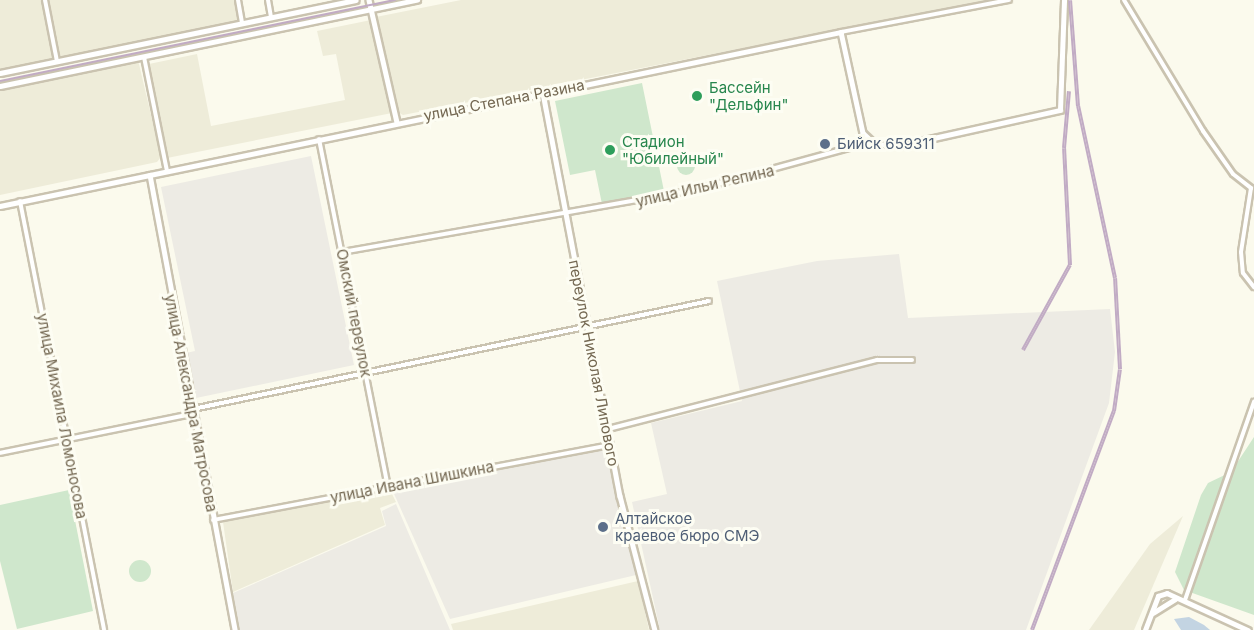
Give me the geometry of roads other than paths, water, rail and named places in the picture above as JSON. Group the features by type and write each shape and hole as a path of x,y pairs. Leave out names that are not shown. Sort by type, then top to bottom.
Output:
{"main road":[{"path":"0,73 356,0"},
{"path":"0,86 417,0"},
{"path":"57,61 60,74"}],"street":[{"path":"45,0 57,61"},
{"path":"238,0 242,23"},
{"path":"268,0 271,17"},
{"path":"369,0 397,122"},
{"name":"улица Степана Разина","path":"0,206 397,122 1009,0"},
{"name":"улица Ильи Репина","path":"342,252 565,215 695,190 870,142 902,145 1045,116 1062,108 1064,0"},
{"path":"1124,0 1171,70 1203,132 1233,174 1252,188 1241,252 1243,273 1254,287"},
{"path":"841,32 863,133 870,142"},
{"path":"144,57 167,171"},
{"name":"переулок Николая Липового","path":"543,93 610,445 655,630"},
{"name":"Омский переулок","path":"319,139 388,487"},
{"name":"улица Александра Матросова","path":"150,174 192,412 235,630"},
{"name":"улица Михаила Ломоносова","path":"20,201 104,630"},
{"path":"0,453 366,372 709,301"},
{"path":"608,429 858,365 912,360"},
{"path":"1185,600 1254,402"},
{"name":"улица Ивана Шишкина","path":"213,520 610,445"},
{"path":"1144,630 1151,615 1161,604 1179,598 1248,630"}],"water":[{"path":"1189,617 1210,630 1181,630 1174,619"}],"tram line":[{"path":"0,81 395,0"}],"railway":[{"path":"1032,630 1114,411 1120,369 1115,278 1078,106 1070,0"},
{"path":"1023,350 1070,265 1064,148 1069,91"}],"place":[{"name":"Бассейн \"Дельфин\"","path":"697,96"},
{"name":"Бийск 659311","path":"825,144"},
{"name":"Стадион \"Юбилейный\"","path":"610,150"},
{"name":"Алтайское краевое бюро СМЭ","path":"603,527"}]}
